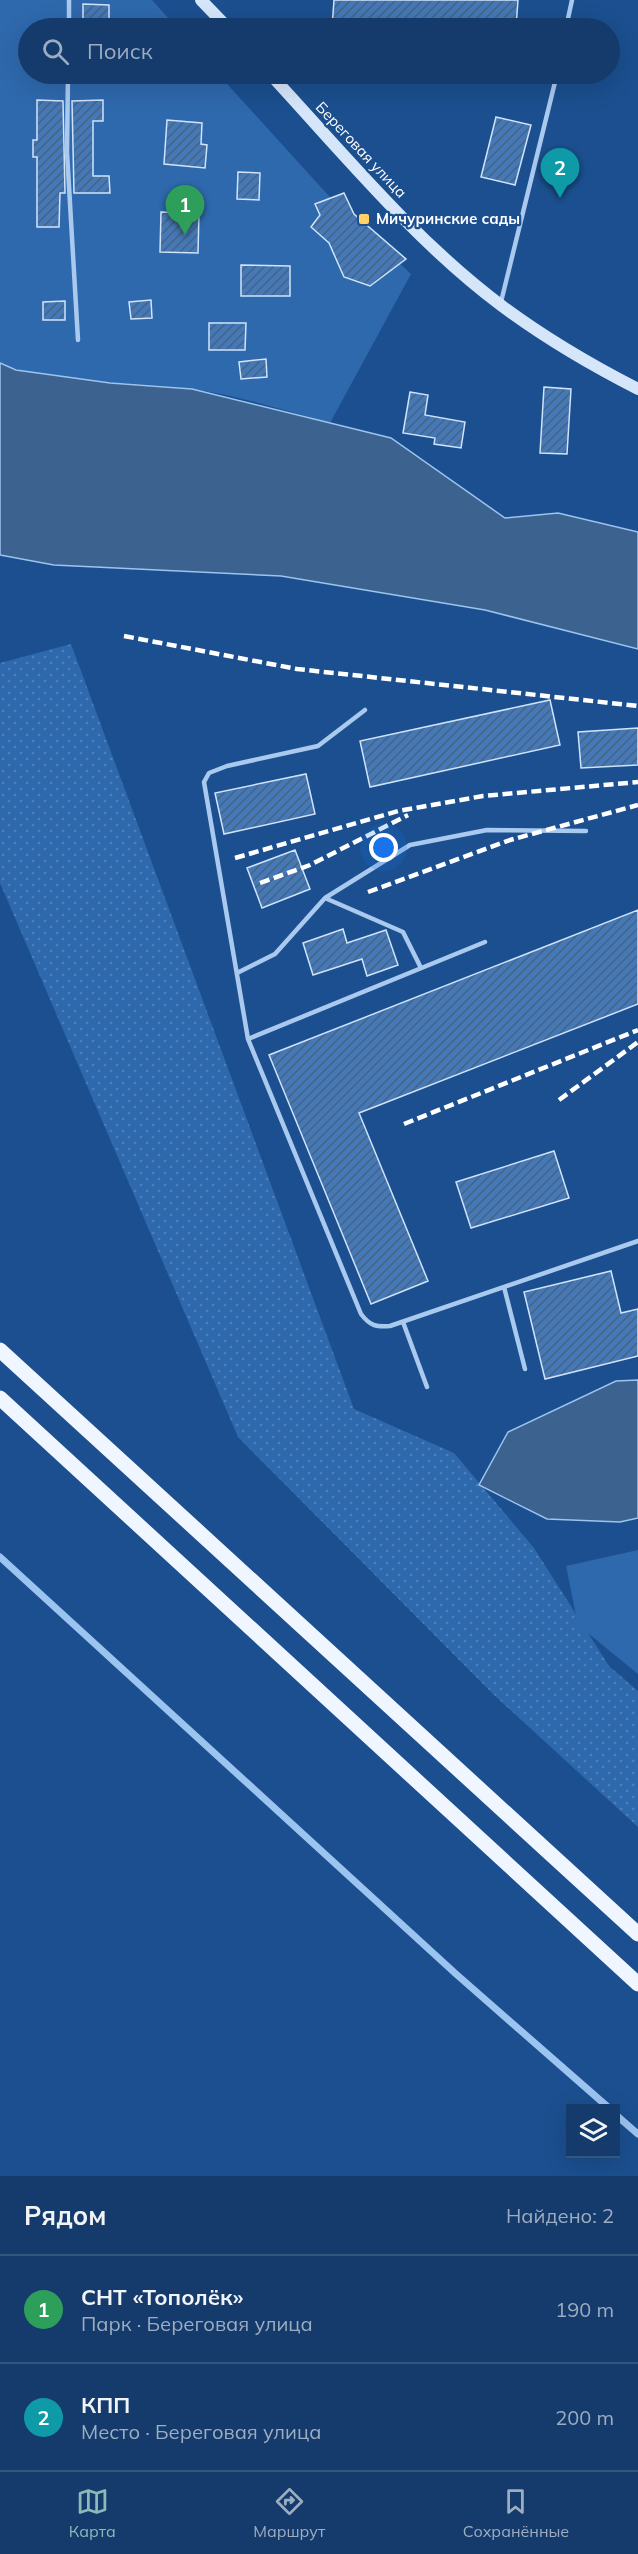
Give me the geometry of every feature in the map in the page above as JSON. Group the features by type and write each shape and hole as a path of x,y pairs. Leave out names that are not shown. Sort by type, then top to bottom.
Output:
{"main road":[{"path":"0,1350 638,1934"},
{"path":"0,1398 638,1984"}],"street":[{"path":"201,0 218,18"},
{"name":"Береговая улица","path":"279,84 382,195 500,305 571,352 638,389"}],"lane":[{"path":"69,0 69,18"},
{"path":"568,18 572,0"},
{"path":"68,84 67,152 78,340"},
{"path":"500,305 555,84"},
{"path":"365,710 318,746 226,766 209,772 204,782 248,1039 361,1314 368,1323 377,1327 403,1322 638,1241"},
{"path":"237,973 275,954 325,898 410,845 487,830 586,831"},
{"path":"325,898 403,932 411,943 421,968"},
{"path":"248,1039 485,942"},
{"path":"504,1287 525,1369"},
{"path":"403,1322 427,1387"}],"shaded area":[{"path":"0,0 152,0 168,18 18,18 18,84 227,84 328,195 411,274 330,423 244,399 209,392 168,386 94,382 46,376 0,363"},
{"path":"0,363 16,370 110,383 192,389 391,438 505,518 558,513 638,532 638,649 485,610 281,576 54,565 0,555"},
{"path":"71,644 354,1409 454,1453 534,1548 609,1666 638,1691 638,1827 494,1695 238,1437 0,883 0,663"},
{"path":"638,1380 638,1518 620,1522 547,1519 479,1485 508,1432 616,1381"},
{"path":"638,1550 638,1674 578,1625 566,1566"}],"building":[{"path":"334,0 518,0 517,18 333,18"},
{"path":"83,4 109,5 109,18 83,18"},
{"path":"37,100 63,101 65,193 60,193 59,227 37,227 37,157 33,157 33,140 37,140"},
{"path":"103,100 103,121 93,121 93,176 109,176 110,193 74,193 72,101"},
{"path":"496,117 531,125 515,185 481,177"},
{"path":"167,120 202,123 201,144 207,145 205,168 164,164"},
{"path":"238,172 260,173 259,200 237,199"},
{"path":"344,193 354,214 406,259 370,286 344,277 329,243 311,227 320,215 315,204"},
{"path":"161,212 199,213 198,253 160,252"},
{"path":"241,265 290,266 290,296 241,296"},
{"path":"151,300 152,318 131,319 129,302"},
{"path":"65,301 65,320 43,320 43,302"},
{"path":"209,323 246,323 245,350 209,350"},
{"path":"266,359 267,377 241,379 239,362"},
{"path":"544,387 571,389 567,454 540,453"},
{"path":"410,392 428,395 425,415 465,422 461,448 434,444 435,438 403,433"},
{"path":"550,700 560,745 370,787 360,741"},
{"path":"638,728 638,765 581,768 578,732"},
{"path":"306,774 315,814 224,834 215,793"},
{"path":"295,850 310,889 262,908 247,868"},
{"path":"638,910 638,1004 359,1113 428,1281 371,1304 269,1055"},
{"path":"343,929 347,943 386,930 398,965 367,976 362,959 313,975 303,943"},
{"path":"554,1151 569,1198 471,1228 456,1182"},
{"path":"611,1271 621,1313 638,1309 638,1356 545,1379 524,1292"}],"waterway":[{"path":"0,1557 456,1974 604,2104"},
{"path":"620,2118 638,2134"}],"railway":[{"path":"124,636 297,669 638,706"},
{"path":"235,858 398,811 483,796 638,782"},
{"path":"368,892 510,840 638,805"},
{"path":"260,883 310,865 408,815"},
{"path":"404,1124 638,1030"},
{"path":"559,1100 638,1042"}],"place":[{"name":"КПП","path":"560,198"},
{"name":"Мичуринские сады","path":"364,219"},
{"name":"СНТ «Тополёк»","path":"185,235"}]}
